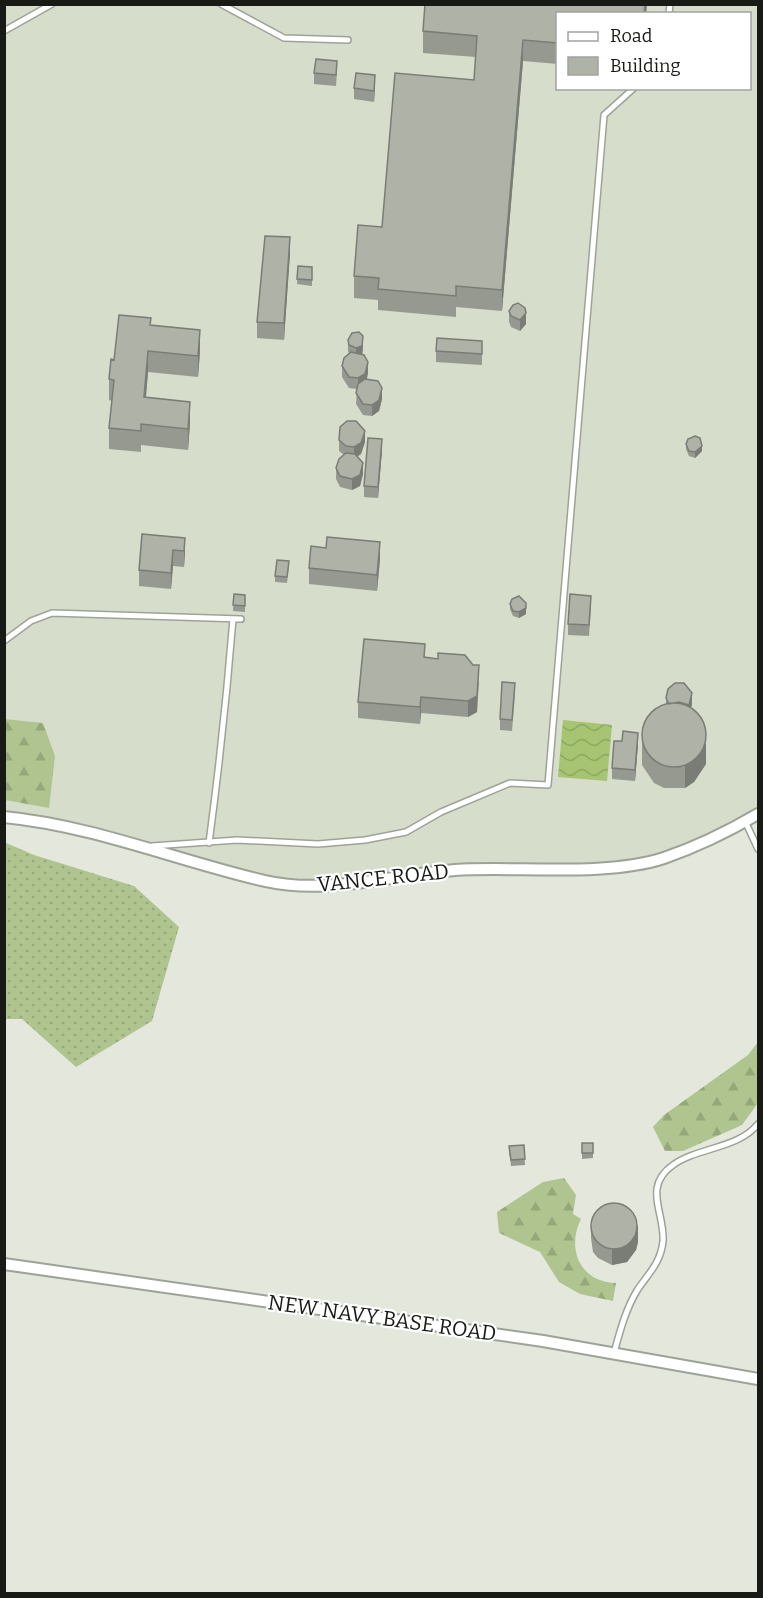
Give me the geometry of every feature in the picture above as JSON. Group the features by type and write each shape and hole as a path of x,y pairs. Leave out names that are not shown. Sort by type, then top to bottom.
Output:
{"street":[{"name":"VANCE ROAD","path":"4,817 92,832 267,881 311,886 455,870 623,866 663,858 759,814"},
{"name":"NEW NAVY BASE ROAD","path":"4,1264 614,1353 759,1379"}],"lane":[{"path":"4,31 52,4"},
{"path":"221,4 284,38 348,40"},
{"path":"147,846 237,840 318,844 365,840 406,832 441,812 510,783 548,785 604,115 632,90"},
{"path":"4,641 31,621 52,613 241,620"},
{"path":"209,843 221,753 220,733 233,619"},
{"path":"745,821 759,849"},
{"path":"614,1353 626,1314 638,1289 660,1258 663,1240 655,1191 661,1178 672,1166 697,1153 741,1138 759,1125"}],"shaded area":[{"path":"4,5 758,5 758,814 663,858 623,866 455,870 311,886 267,881 147,846 5,817"}],"green space":[{"path":"4,719 43,723 55,756 49,808 5,800"},
{"path":"4,842 34,855 134,886 179,927 152,1021 76,1067 22,1019 5,1019"},
{"path":"758,1042 758,1103 742,1125 683,1151 665,1151 653,1127 664,1115 748,1055"},
{"path":"564,1178 576,1195 573,1214 581,1219 575,1242 579,1262 593,1277 616,1283 613,1301 580,1294 559,1282 540,1252 499,1233 497,1212 543,1182"}],"water":[{"path":"563,720 612,725 607,781 558,777"}],"building":[{"path":"425,4 645,4 644,12 556,12 556,43 523,40 502,290 456,286 456,296 378,289 379,278 354,276 358,225 382,227 395,73 474,80 477,36 423,31"},
{"path":"316,59 337,61 336,75 314,73"},
{"path":"356,73 375,75 374,91 354,88"},
{"path":"265,236 290,237 284,323 257,322"},
{"path":"298,266 312,267 312,280 297,279"},
{"path":"518,303 525,308 526,313 520,320 511,316 509,311 513,305"},
{"path":"119,315 151,318 150,325 200,330 198,356 148,351 144,397 190,402 188,429 141,424 141,431 109,428 114,380 109,379 111,359 114,360"},
{"path":"359,332 363,336 362,346 356,348 349,345 348,340 352,333"},
{"path":"437,338 482,341 482,354 436,351"},
{"path":"351,352 364,355 368,362 365,374 358,378 349,377 342,366 344,358"},
{"path":"365,379 378,381 382,388 379,400 372,405 363,404 356,393 358,384"},
{"path":"347,421 356,421 365,431 361,443 354,447 346,446 339,440 340,427"},
{"path":"695,436 700,438 702,446 695,452 689,451 686,444 688,439"},
{"path":"368,438 382,439 378,487 364,486"},
{"path":"346,453 355,454 363,463 360,475 352,479 340,476 336,468 339,459"},
{"path":"142,534 185,538 184,551 173,550 171,573 139,570"},
{"path":"327,537 380,542 377,575 309,568 311,546 326,548"},
{"path":"277,560 289,561 287,577 275,576"},
{"path":"234,594 245,595 245,606 233,605"},
{"path":"570,594 591,596 589,625 568,624"},
{"path":"519,596 526,603 526,608 519,612 513,611 510,604 512,599"},
{"path":"364,639 425,644 424,657 438,659 438,653 465,655 473,665 479,665 477,696 468,701 421,697 420,707 358,702"},
{"path":"502,682 515,683 512,720 500,719"},
{"path":"675,683 684,683 692,693 689,705 679,702 669,704 666,698 668,689"},
{"path":"668,703 680,703 697,712 704,723 706,735 704,747 697,758 680,767 668,767 656,762 647,753 642,741 642,729 647,717 656,708"},
{"path":"623,731 638,733 635,770 612,768 614,741 622,741"},
{"path":"582,1143 593,1143 593,1153 582,1153"},
{"path":"524,1145 525,1159 511,1160 509,1146"},
{"path":"614,1203 630,1210 637,1226 630,1242 614,1249 598,1242 591,1226 598,1210"}]}
